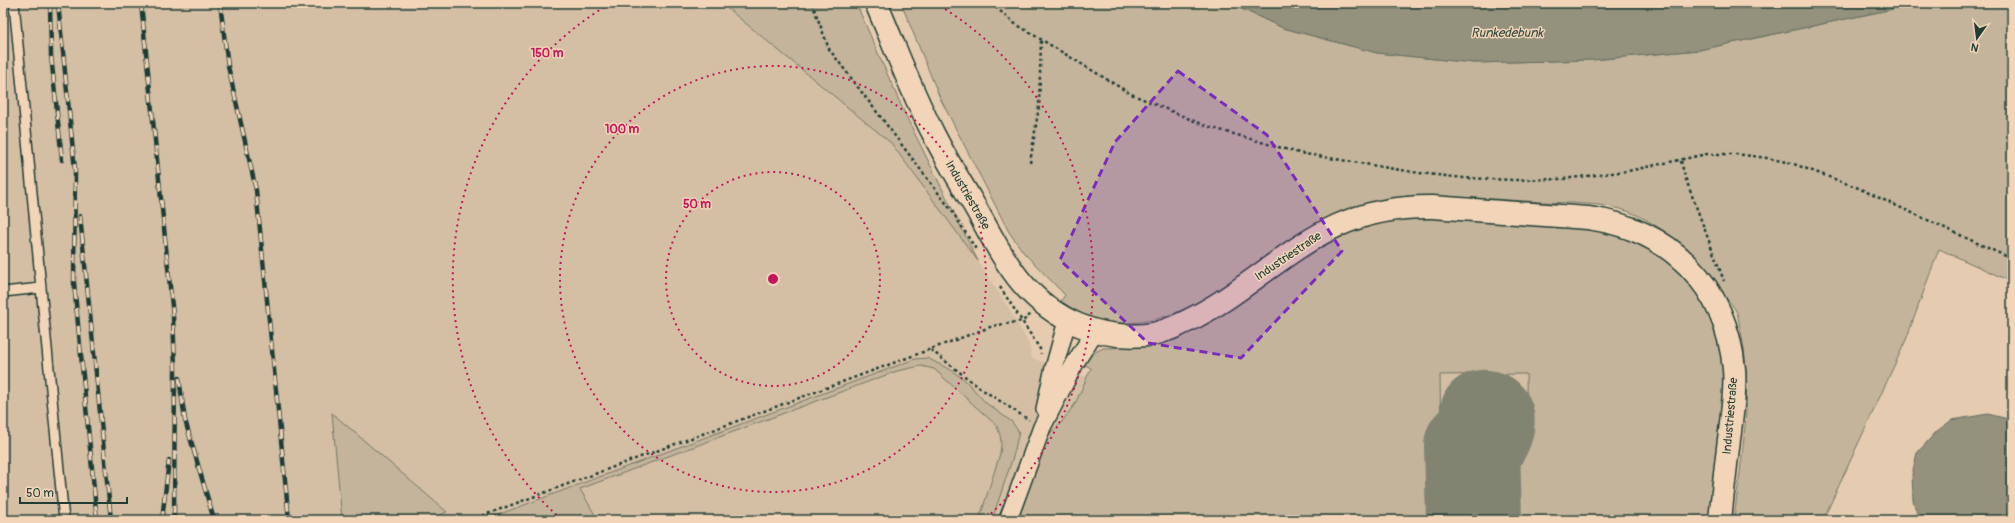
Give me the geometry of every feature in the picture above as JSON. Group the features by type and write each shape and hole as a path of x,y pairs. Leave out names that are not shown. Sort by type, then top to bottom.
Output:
{"street":[{"name":"Industriestraße","path":"876,3 934,135 1002,255 1021,282 1040,301 1067,321 1094,331 1123,336 1147,335 1173,327 1222,301 1298,246 1331,228 1356,217 1410,207 1432,207 1554,215 1610,221 1633,228 1668,247 1690,266 1702,282 1719,312 1730,343 1734,369 1734,401 1720,520"},
{"path":"1042,427 1053,372 1067,321"},
{"path":"1008,520 1042,427 1075,363 1094,331"}],"lane":[{"path":"14,3 64,520"},
{"path":"3,292 41,288"}],"path":[{"path":"812,3 829,49 952,211 981,256"},
{"path":"992,3 1014,23 1130,94 1171,112 1239,136 1299,153 1419,173 1464,178 1514,180 1563,179 1620,172 1707,154 1736,154 1767,158 1791,163 1856,186 2012,259"},
{"path":"1030,163 1039,106 1041,40"},
{"path":"998,282 1040,349"},
{"path":"471,520 993,326 1023,321"},
{"path":"930,349 980,388 1042,427"}],"highlighted area":[{"path":"1178,71 1267,135 1342,251 1241,358 1148,343 1060,260 1115,142"}],"shaded area":[{"path":"3,3 856,3 904,112 978,261 1010,310 1029,344 1032,358 1089,378 1166,349 1371,229 1702,520 3,520"},
{"path":"721,3 856,3 904,112 978,261 891,143"},
{"path":"901,3 1229,3 1283,28 1377,53 1474,63 1592,60 1699,50 1893,9 1899,3 2012,3 2012,282 1939,249 1906,340 1823,520 1734,520 1743,449 1746,403 1745,356 1737,314 1733,306 1721,293 1710,275 1696,258 1679,242 1640,216 1621,209 1587,204 1452,197 1428,197 1383,201 1360,206 1326,219 1294,237 1232,281 1200,301 1167,316 1132,323 1090,318 1077,312 1061,301 1065,295 1024,253 1009,232 940,98"},
{"path":"1391,217 1571,222 1650,244 1697,289 1716,326 1724,369 1723,407 1711,520 1508,520 1507,473 1527,440 1526,374 1440,375 1442,520 1017,520 1049,434 1061,423 1075,404 1091,368 1083,364 1089,355 1103,348 1141,347 1176,340 1215,317 1318,243"},
{"path":"927,358 951,370 966,381 986,403 1012,422 1019,432 1013,457 992,520 979,520 1000,453 1001,445 998,429 996,425 934,369 921,366 897,371 580,489 598,520 484,520 915,359"},
{"path":"332,413 447,512 428,520 342,520"}],"water":[{"name":"Runkedebunk","path":"1229,3 1899,3 1893,9 1699,50 1592,60 1474,63 1377,53 1283,28"},
{"path":"1988,414 2012,420 2012,517 2007,520 1919,520 1913,501 1912,474 1917,453 1937,431 1952,420"}],"taxiway":[{"path":"1472,446 1469,437 1460,422 1459,413 1462,401 1469,393 1479,389 1490,390 1501,394 1510,401 1515,413 1515,429 1510,445 1502,459 1486,479 1477,496 1474,506"}],"runway":[{"path":"1472,446 1474,520"}],"railway":[{"path":"50,3 51,55 62,160"},
{"path":"58,3 75,170 74,283 97,520"},
{"path":"141,3 173,316 175,368 174,520"},
{"path":"220,3 228,66 256,190 289,520"},
{"path":"80,216 111,520"},
{"path":"179,378 185,420 214,520"},
{"path":"162,520 169,460"}]}
